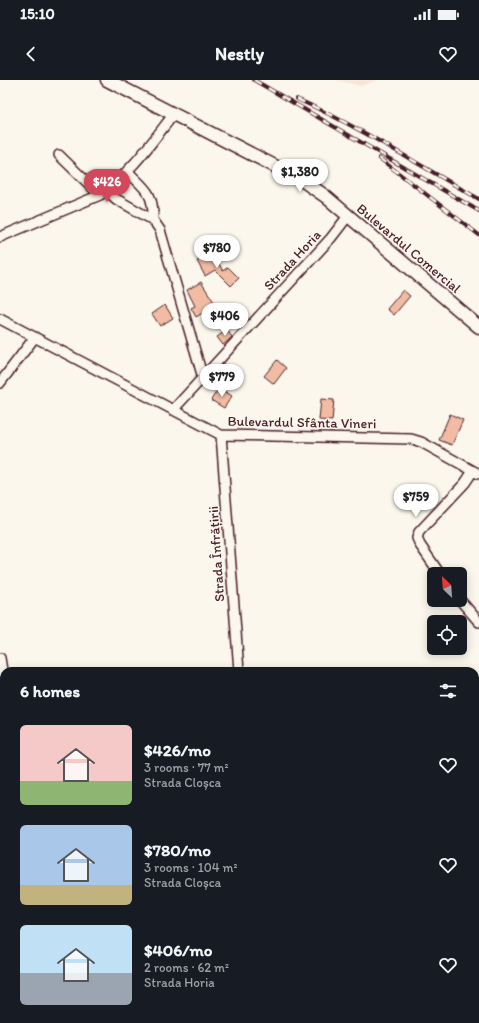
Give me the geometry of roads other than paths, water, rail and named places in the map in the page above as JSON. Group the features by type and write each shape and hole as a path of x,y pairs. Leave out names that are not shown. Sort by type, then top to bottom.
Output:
{"main road":[{"name":"Bulevardul Comercial","path":"107,80 302,180 325,196 479,327"}],"street":[{"path":"0,237 103,193 127,172 173,115"},
{"path":"59,155 103,193 153,220 160,230 203,378"},
{"path":"127,172 150,194 153,207 153,220"},
{"name":"Strada Horia","path":"173,410 332,238 348,216"},
{"name":"Bulevardul Sfânta Vineri","path":"0,319 221,435 411,439 421,442 476,473"},
{"path":"0,383 35,337"},
{"name":"Strada Înfrățirii","path":"221,435 239,667"},
{"path":"435,567 420,545 417,538 419,532 465,482 476,473"},
{"path":"466,607 479,622"}],"railway":[{"path":"254,80 479,211"},
{"path":"297,99 366,134 479,199"},
{"path":"379,158 479,235"}]}
